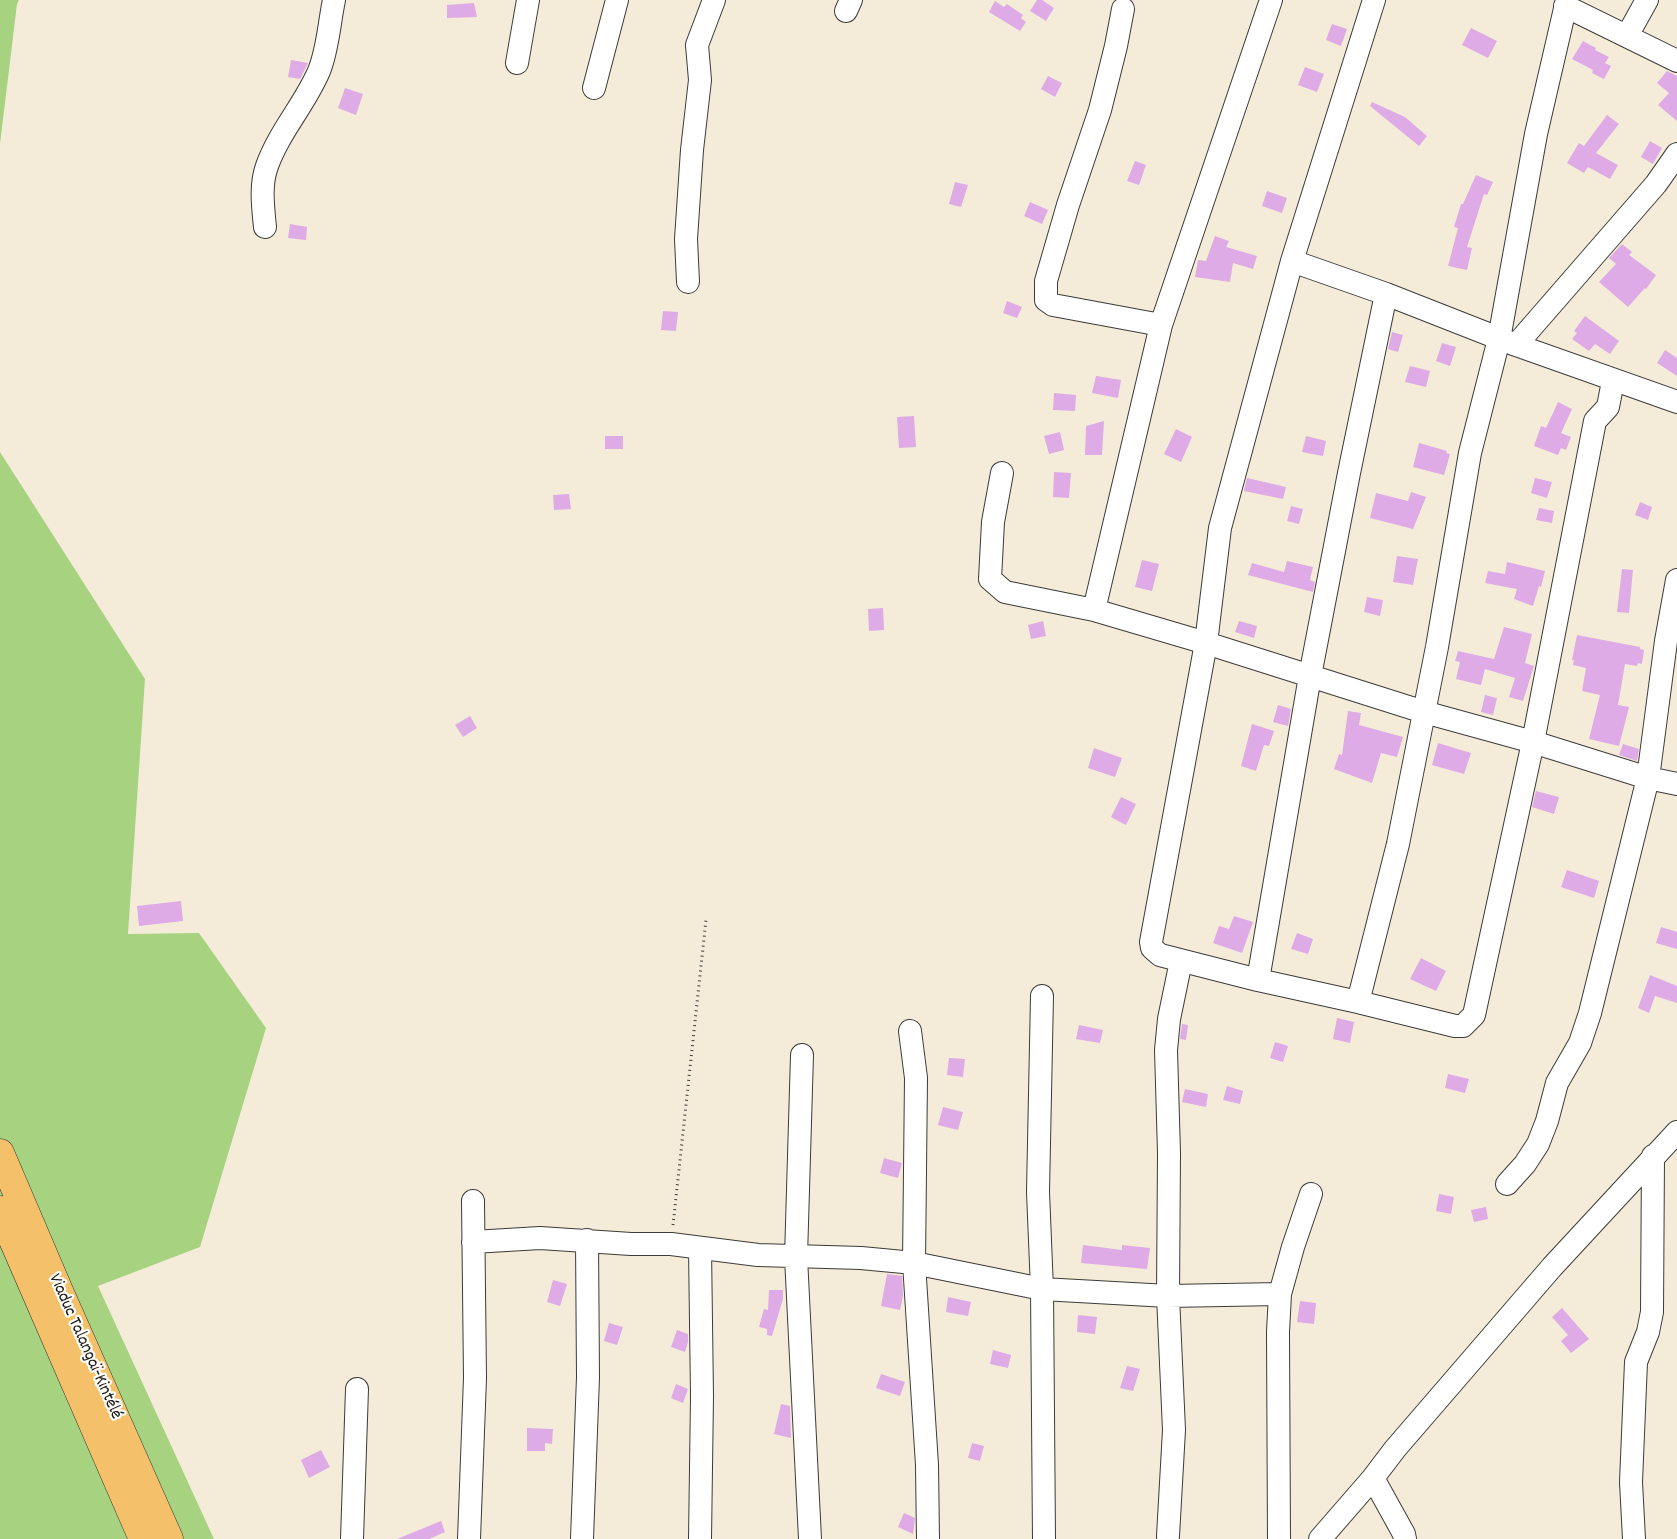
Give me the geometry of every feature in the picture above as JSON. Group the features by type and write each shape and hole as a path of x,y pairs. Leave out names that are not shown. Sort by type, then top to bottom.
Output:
{"highway":[{"name":"Viaduc Talangaï-Kintélé","path":"0,1153 169,1539"},
{"name":"Viaduc Talangaï-Kintélé","path":"0,1210 143,1539"}],"street":[{"path":"264,227 262,197 267,166 285,129 312,88 320,70 325,54 334,0"},
{"path":"518,63 528,0"},
{"path":"594,88 617,0"},
{"path":"688,282 686,239 692,150 700,80 697,45 714,0"},
{"path":"1094,610 1161,325 1271,0"},
{"path":"1374,0 1292,261 1220,528 1206,643 1152,942 1152,948 1155,952 1181,961 1258,980 1455,1026 1463,1026 1474,1015 1533,742 1595,421 1608,406 1613,381"},
{"path":"1627,36 1647,0"},
{"path":"1358,1002 1398,844 1437,647 1470,453 1507,342 1536,134 1566,3 1677,61"},
{"path":"1123,9 1100,110 1068,205 1046,280 1046,300 1053,305 1161,325"},
{"path":"1507,342 1656,184 1677,154"},
{"path":"1292,261 1386,294 1507,342 1613,381 1677,402"},
{"path":"1258,980 1310,676 1386,294"},
{"path":"1002,473 993,522 990,579 1004,592 1094,610 1206,643 1424,712 1533,742 1648,778 1677,784"},
{"path":"1507,1184 1525,1164 1538,1144 1547,1121 1557,1083 1582,1035 1590,1013 1648,778 1666,641 1677,580"},
{"path":"1168,1536 1174,1430 1168,1296 1169,1153 1166,1050 1169,1019 1181,961"},
{"path":"1042,996 1038,1192 1042,1289 1044,1539"},
{"path":"910,1031 916,1078 914,1263 927,1465 928,1539"},
{"path":"802,1055 796,1257 810,1539"},
{"path":"1320,1539 1552,1267 1677,1132"},
{"path":"1634,1539 1631,1482 1636,1362 1648,1332 1652,1312 1653,1156"},
{"path":"1279,1539 1278,1332 1280,1294 1311,1194"},
{"path":"469,1539 475,1378 473,1201"},
{"path":"473,1242 540,1238 631,1244 671,1244 758,1255 861,1258 914,1263 1042,1289 1168,1296 1280,1294"},
{"path":"582,1539 588,1377 587,1240"},
{"path":"700,1248 702,1396 700,1539"},
{"path":"352,1539 357,1389"},
{"path":"1373,1478 1405,1539"}],"path":[{"path":"671,1244 706,920"}],"green space":[{"path":"0,0 19,0 0,144"},
{"path":"0,452 145,679 128,934 199,933 266,1028 200,1247 98,1286 214,1539 0,1539"}],"building":[{"path":"1037,0 1042,0 1054,8 1046,21 1030,11"},
{"path":"995,1 1004,7 1007,4 1023,15 1021,18 1026,22 1020,31 989,12"},
{"path":"474,3 477,17 447,18 447,5"},
{"path":"1332,24 1347,29 1341,46 1326,40"},
{"path":"1471,28 1497,41 1488,58 1462,45"},
{"path":"1583,41 1609,57 1605,63 1611,66 1604,79 1592,73 1593,70 1572,59"},
{"path":"291,60 308,63 300,79 288,77"},
{"path":"1305,67 1324,74 1317,92 1298,85"},
{"path":"1667,71 1677,76 1677,121 1658,105 1669,93 1657,83"},
{"path":"1048,76 1062,83 1055,97 1041,89"},
{"path":"345,88 363,94 356,115 338,108"},
{"path":"1372,102 1405,117 1427,136 1419,146 1370,106"},
{"path":"1607,115 1619,124 1596,153 1618,165 1610,179 1588,167 1584,173 1567,163 1579,143 1584,146"},
{"path":"1650,141 1662,148 1653,164 1641,157"},
{"path":"1135,161 1146,165 1139,185 1127,181"},
{"path":"1476,175 1493,182 1487,195 1484,194 1467,247 1472,248 1467,270 1448,266 1458,228 1454,227 1461,204 1463,204"},
{"path":"955,182 968,185 961,207 949,204"},
{"path":"1267,191 1287,198 1282,213 1262,206"},
{"path":"1030,202 1048,210 1042,224 1024,216"},
{"path":"290,224 307,227 306,240 288,238"},
{"path":"1215,236 1229,241 1226,247 1257,256 1253,269 1233,263 1230,282 1195,277 1198,260 1206,261"},
{"path":"1622,244 1632,252 1629,255 1656,275 1646,289 1628,307 1599,282 1616,264 1609,258"},
{"path":"1007,301 1022,307 1017,318 1003,313"},
{"path":"663,311 678,312 676,331 661,330"},
{"path":"1585,316 1619,341 1610,354 1595,344 1589,351 1572,339 1577,333 1574,331"},
{"path":"1392,332 1403,335 1398,352 1388,349"},
{"path":"1442,343 1456,347 1450,366 1436,361"},
{"path":"1665,350 1677,358 1677,376 1657,363"},
{"path":"1410,366 1430,371 1426,387 1405,382"},
{"path":"1096,376 1121,380 1118,398 1092,393"},
{"path":"1054,393 1076,395 1075,411 1053,410"},
{"path":"1558,402 1572,409 1561,433 1571,437 1566,450 1561,448 1558,455 1534,446 1541,426 1546,428"},
{"path":"914,416 916,447 899,448 897,417"},
{"path":"1104,421 1102,455 1085,455 1086,426"},
{"path":"1176,429 1192,437 1181,462 1164,454"},
{"path":"1060,432 1064,450 1049,454 1044,436"},
{"path":"605,436 623,436 623,449 605,449"},
{"path":"1306,436 1326,441 1323,456 1302,452"},
{"path":"1419,443 1447,451 1446,453 1450,454 1444,475 1413,467"},
{"path":"1054,472 1071,473 1069,498 1053,497"},
{"path":"1247,478 1286,487 1283,499 1244,491"},
{"path":"1535,478 1552,482 1547,498 1531,493"},
{"path":"1411,492 1426,497 1413,529 1370,518 1376,493 1408,501"},
{"path":"569,494 571,509 554,510 553,495"},
{"path":"1640,502 1652,507 1648,520 1635,515"},
{"path":"1291,506 1303,509 1299,524 1287,521"},
{"path":"1539,508 1554,511 1552,523 1536,520"},
{"path":"1397,556 1418,559 1413,585 1393,582"},
{"path":"1142,560 1159,564 1152,591 1135,587"},
{"path":"1287,561 1313,567 1310,580 1315,582 1313,592 1248,575 1252,563 1284,572"},
{"path":"1507,562 1545,571 1533,606 1514,599 1517,589 1485,583 1488,571 1505,574"},
{"path":"1622,569 1633,570 1629,613 1617,612"},
{"path":"1367,597 1383,600 1380,616 1364,612"},
{"path":"883,608 884,630 869,631 868,609"},
{"path":"1043,621 1046,636 1031,639 1028,625"},
{"path":"1239,621 1257,626 1254,638 1235,632"},
{"path":"1504,627 1532,634 1525,663 1534,666 1523,701 1509,697 1515,678 1485,669 1481,685 1456,679 1460,662 1455,661 1458,651 1494,659"},
{"path":"1577,635 1640,647 1640,649 1644,650 1642,664 1638,663 1637,666 1625,664 1618,705 1629,707 1619,746 1589,739 1600,695 1582,691 1586,668 1573,665 1574,660 1572,660"},
{"path":"1485,695 1497,698 1493,715 1481,712"},
{"path":"1278,705 1291,709 1288,726 1273,722"},
{"path":"1348,711 1361,713 1359,725 1403,737 1397,757 1381,753 1372,783 1334,769 1339,754 1342,755"},
{"path":"470,716 477,728 463,737 455,725"},
{"path":"1252,724 1274,731 1269,746 1264,745 1256,771 1241,766"},
{"path":"1438,743 1471,753 1464,774 1432,765"},
{"path":"1623,744 1639,749 1637,761 1619,755"},
{"path":"1094,748 1122,758 1115,777 1088,768"},
{"path":"1536,791 1559,797 1554,814 1532,807"},
{"path":"1121,797 1136,804 1126,825 1111,817"},
{"path":"1567,870 1599,881 1594,898 1561,887"},
{"path":"181,901 183,921 139,926 137,906"},
{"path":"1234,916 1253,922 1242,953 1213,943 1219,926 1229,929"},
{"path":"1661,927 1677,932 1677,949 1656,943"},
{"path":"1297,933 1313,939 1308,954 1291,949"},
{"path":"1421,958 1446,971 1436,991 1410,979"},
{"path":"1650,975 1677,986 1677,1003 1655,996 1649,1013 1638,1008"},
{"path":"1337,1018 1354,1022 1350,1043 1333,1039"},
{"path":"1182,1024 1188,1025 1186,1040 1180,1039"},
{"path":"1079,1025 1103,1030 1100,1043 1076,1039"},
{"path":"1275,1042 1288,1046 1283,1062 1270,1058"},
{"path":"949,1058 965,1059 963,1077 947,1075"},
{"path":"1448,1074 1469,1079 1465,1093 1445,1088"},
{"path":"1227,1086 1243,1091 1240,1104 1223,1100"},
{"path":"1185,1089 1208,1094 1206,1107 1182,1102"},
{"path":"943,1107 963,1112 958,1130 938,1125"},
{"path":"884,1158 902,1163 898,1178 880,1173"},
{"path":"1439,1194 1454,1197 1451,1214 1436,1211"},
{"path":"1486,1207 1488,1219 1474,1222 1471,1210"},
{"path":"1083,1245 1122,1250 1122,1245 1150,1248 1147,1269 1081,1263"},
{"path":"887,1274 902,1276 903,1296 900,1310 881,1306"},
{"path":"553,1280 567,1284 560,1306 547,1302"},
{"path":"769,1290 783,1290 783,1299 772,1336 767,1335 767,1329 759,1327 764,1309 768,1310"},
{"path":"948,1297 971,1302 968,1316 946,1312"},
{"path":"1300,1301 1316,1303 1314,1324 1297,1322"},
{"path":"1562,1308 1589,1339 1571,1353 1561,1341 1568,1335 1552,1317"},
{"path":"1078,1315 1097,1317 1095,1334 1077,1332"},
{"path":"609,1323 623,1327 617,1345 604,1341"},
{"path":"677,1330 688,1334 685,1352 671,1347"},
{"path":"993,1350 1011,1355 1008,1368 990,1364"},
{"path":"1127,1366 1140,1369 1133,1391 1120,1388"},
{"path":"881,1374 905,1382 900,1396 876,1388"},
{"path":"676,1384 688,1389 683,1403 671,1398"},
{"path":"781,1404 790,1406 791,1438 774,1434"},
{"path":"527,1428 553,1429 552,1444 545,1443 545,1451 527,1451"},
{"path":"972,1443 984,1446 980,1461 968,1458"},
{"path":"321,1450 330,1467 309,1478 301,1460"},
{"path":"904,1513 915,1518 913,1534 898,1527"},
{"path":"441,1521 445,1532 429,1539 397,1539"}]}
